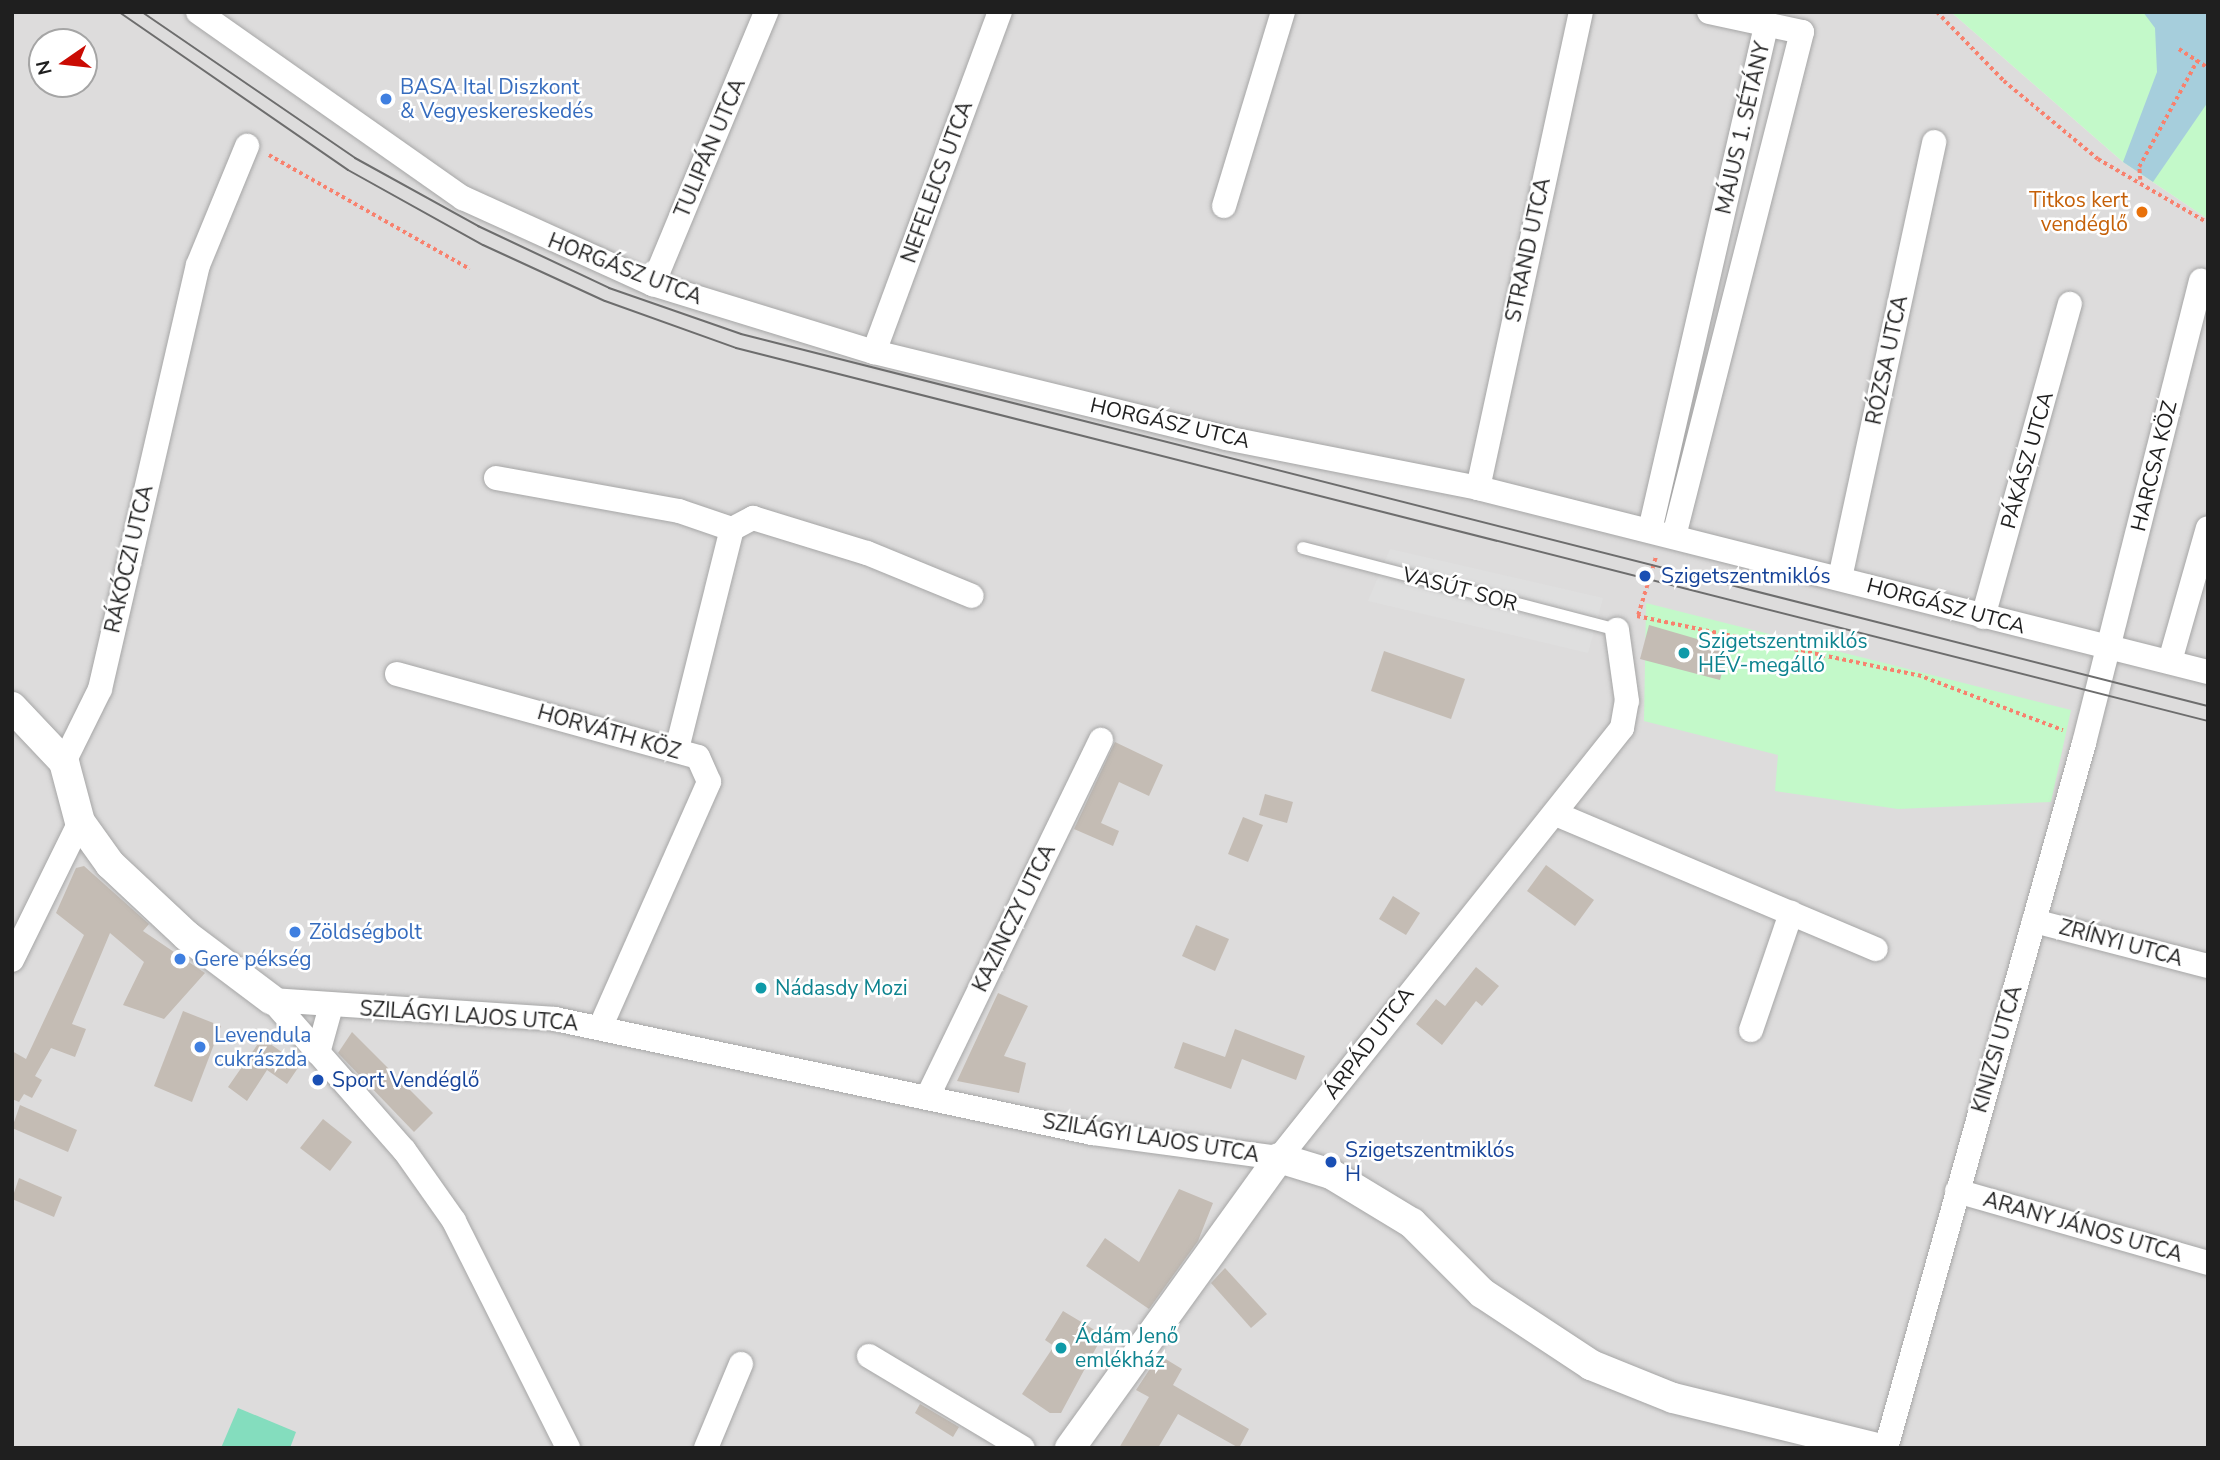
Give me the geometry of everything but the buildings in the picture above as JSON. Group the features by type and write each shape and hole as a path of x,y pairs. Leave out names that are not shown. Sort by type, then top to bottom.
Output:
{"street":[{"name":"HORGÁSZ UTCA","path":"198,12 463,198 653,284 874,352 1226,438 1478,488 1661,539 1840,578 2106,650 2208,671"},
{"name":"TULIPÁN UTCA","path":"653,284 766,12"},
{"name":"NEFELEJCS UTCA","path":"874,352 1000,12"},
{"path":"1224,206 1283,12"},
{"name":"STRAND UTCA","path":"1478,488 1581,12"},
{"path":"1709,12 1767,22"},
{"name":"MÁJUS 1. SÉTÁNY","path":"1767,22 1802,32 1661,539 1767,22"},
{"name":"RÓZSA UTCA","path":"1840,578 1934,142"},
{"name":"RÁKÓCZI UTCA","path":"64,762 100,689 198,265 247,146"},
{"name":"HARCSA KÖZ","path":"2106,650 2201,281"},
{"name":"PÁKÁSZ UTCA","path":"1983,617 2070,304"},
{"path":"496,478 679,511 732,529 753,519 867,552 972,596"},
{"path":"2170,662 2208,528"},
{"path":"677,749 732,529"},
{"name":"ÁRPÁD UTCA","path":"1070,1448 1279,1158 1403,996 1556,814 1627,717 1617,630"},
{"name":"KINIZSI UTCA","path":"1886,1448 2086,735 2106,650"},
{"name":"HORVÁTH KÖZ","path":"397,674 677,749 698,757 709,782 600,1028"},
{"path":"12,707 64,762 80,822 110,864 177,927 272,1000 404,1150 454,1222 568,1448"},
{"name":"KAZINCZY UTCA","path":"928,1096 1101,740"},
{"path":"1556,814 1876,950"},
{"path":"12,960 19,922 80,822"},
{"path":"1751,1030 1791,913"},
{"name":"ZRÍNYI UTCA","path":"2034,921 2208,966"},
{"name":"SZILÁGYI LAJOS UTCA","path":"272,1000 600,1028 1092,1133 1279,1158 1331,1174 1403,1217 1482,1293 1591,1365 1673,1398 1876,1448"},
{"path":"318,1053 331,1006"},
{"name":"ARANY JÁNOS UTCA","path":"1957,1191 2208,1263"},
{"path":"869,1356 1023,1448"},
{"path":"706,1448 741,1364"}],"lane":[{"name":"VASÚT SOR","path":"1304,548 1617,630"}],"path":[{"path":"1937,12 2004,81 2098,159 2146,183 2208,223"},
{"path":"2179,49 2208,68"},
{"path":"2140,181 2139,166 2197,61"},
{"path":"247,146 292,164 470,269"},
{"path":"1617,630 1637,616 1661,539"},
{"path":"1637,616 1918,675 2086,735"}],"shaded area":[{"path":"12,12 1951,12 2123,162 2208,219 2208,1448 12,1448"},
{"path":"1390,549 1603,598 1588,653 1368,601"}],"green space":[{"path":"1951,12 2208,12 2208,219 2123,162"},
{"path":"1646,603 2071,710 2051,802 1898,809 1775,791 1778,755 1644,721"},
{"path":"238,1408 296,1432 290,1448 221,1448"}],"water":[{"path":"2143,12 2208,12 2208,102 2153,182 2123,162 2157,72 2155,28"}],"tram line":[{"path":"119,12 348,170 483,245 605,301 736,348 2208,721"},
{"path":"142,12 355,158 478,226 609,288 741,334 2208,706"}],"place":[{"name":"BASA Ital Diszkont & Vegyeskereskedés","path":"386,99"},
{"name":"Titkos kert vendéglő","path":"2142,212"},
{"name":"Szigetszentmiklós","path":"1645,576"},
{"name":"Szigetszentmiklós HÉV-megálló","path":"1684,653"},
{"name":"Zöldségbolt","path":"295,932"},
{"name":"Gere pékség","path":"180,959"},
{"name":"Nádasdy Mozi","path":"761,988"},
{"name":"Levendula cukrászda","path":"200,1047"},
{"name":"Sport Vendéglő","path":"318,1080"},
{"name":"Szigetszentmiklós H","path":"1331,1162"},
{"name":"Ádám Jenő emlékház","path":"1061,1348"}]}
